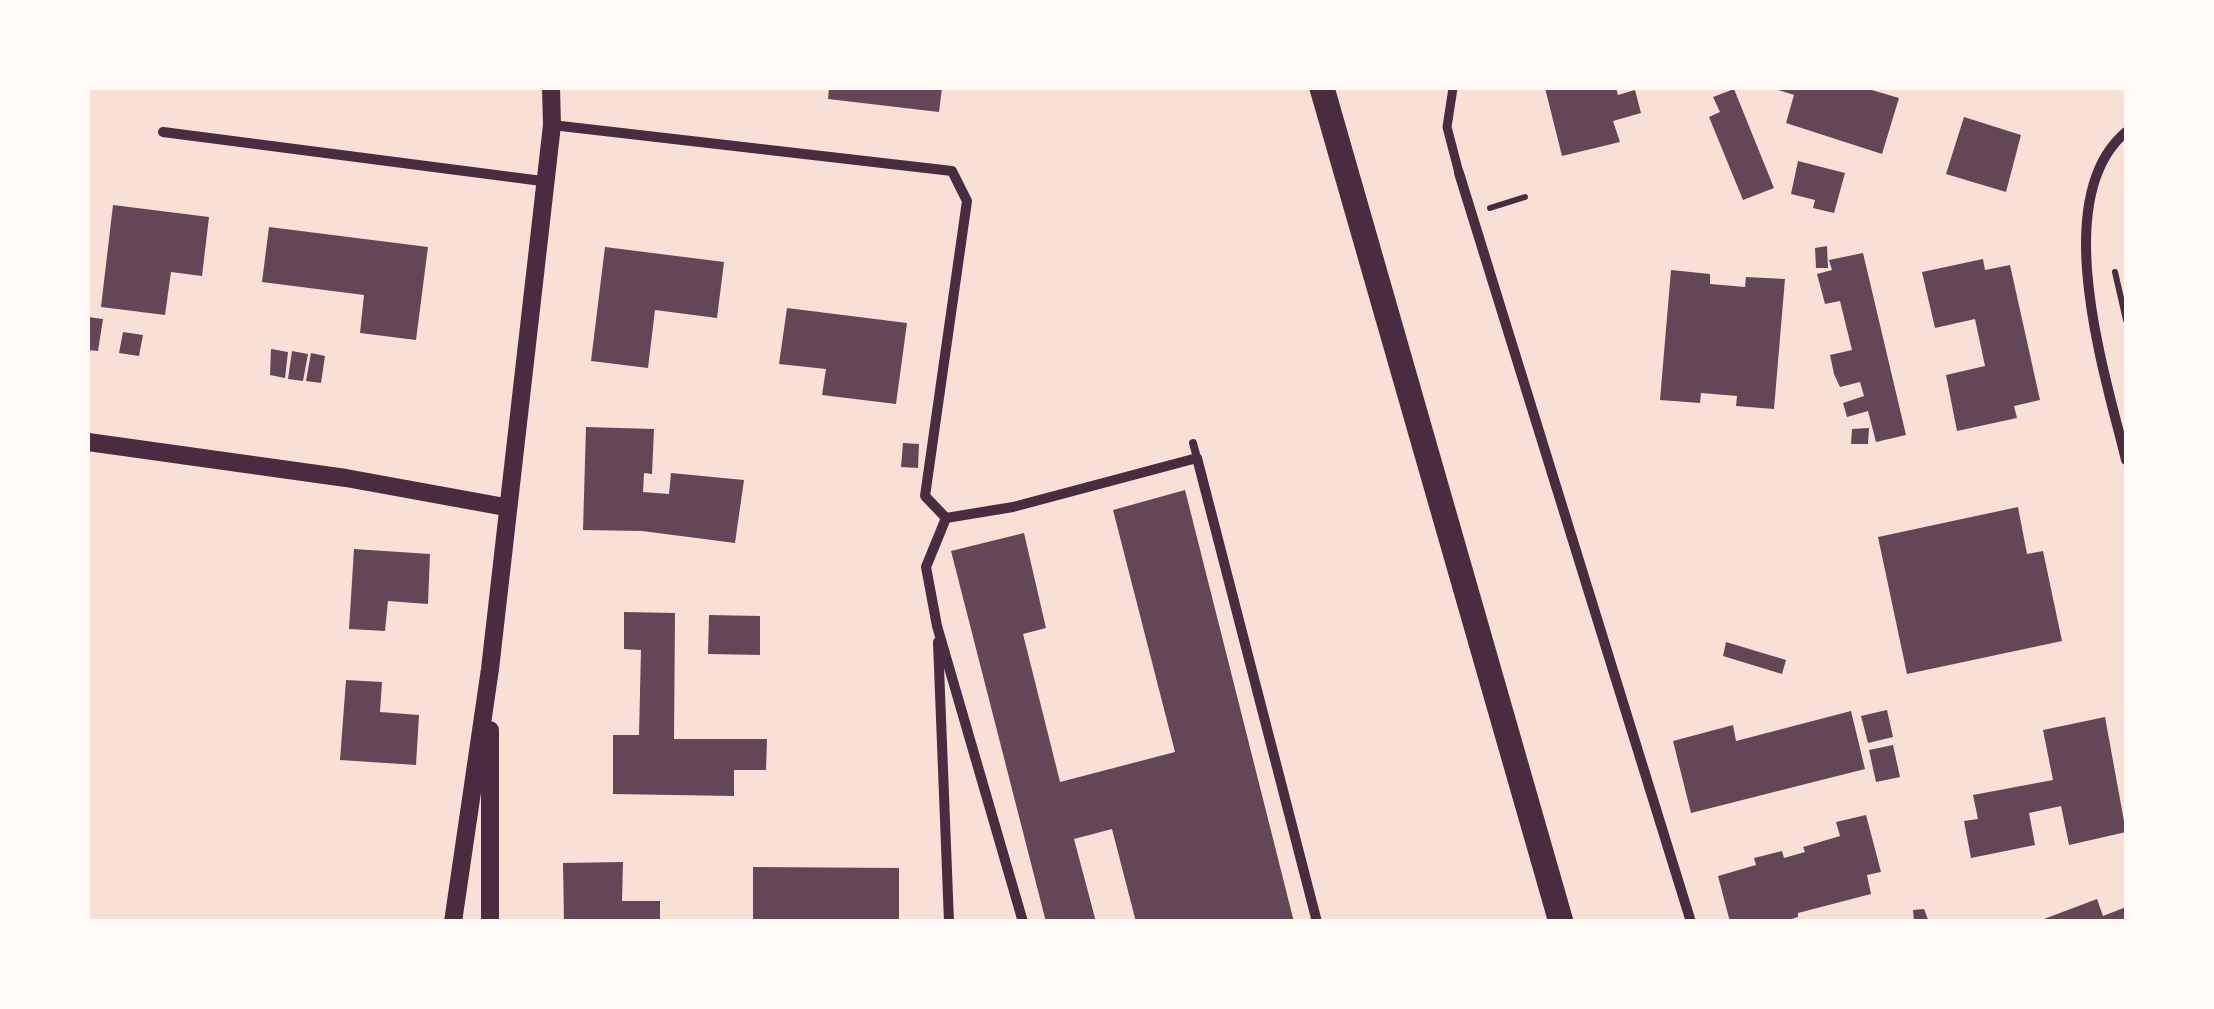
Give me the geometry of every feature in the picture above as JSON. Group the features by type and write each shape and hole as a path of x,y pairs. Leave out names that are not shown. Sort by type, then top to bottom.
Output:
{"main road":[{"path":"1322,88 1561,922"}],"street":[{"path":"454,922 490,669 542,180 552,124 551,88"},
{"path":"1453,88 1447,127 1460,173 1691,922"},
{"path":"552,124 952,171 967,201 925,496 946,518"},
{"path":"163,132 542,180"},
{"path":"2126,132 2096,182 2085,234 2088,292 2126,460"},
{"path":"88,442 346,478 505,507"},
{"path":"946,518 1014,507 1198,458 1317,922"},
{"path":"946,518 926,567 937,626 1023,922"},
{"path":"937,626 949,922"},
{"path":"490,669 490,922"}],"lane":[{"path":"1194,443 1198,458"}],"path":[{"path":"2114,252 2126,320"}],"building":[{"path":"829,88 942,88 939,112 828,99"},
{"path":"1545,88 1616,88 1618,95 1635,90 1641,113 1613,121 1620,142 1562,156"},
{"path":"1772,88 1865,88 1899,98 1882,154 1786,123 1794,95"},
{"path":"1734,89 1774,188 1743,200 1709,117 1720,112 1713,97"},
{"path":"1964,117 2021,135 2006,192 1946,174"},
{"path":"1798,161 1845,173 1834,213 1813,208 1815,200 1791,194"},
{"path":"113,205 209,217 202,276 171,272 165,315 101,307"},
{"path":"269,227 428,247 416,340 360,333 364,295 262,282"},
{"path":"1827,246 1828,268 1816,268 1815,248"},
{"path":"605,247 724,262 717,318 655,310 648,368 591,361"},
{"path":"1863,253 1906,435 1876,442 1868,411 1847,417 1843,403 1864,396 1860,382 1840,387 1834,374 1830,355 1852,350 1840,301 1825,304 1817,274 1832,270 1829,260"},
{"path":"1983,259 1985,270 2010,265 2040,400 2014,406 2017,418 1957,431 1946,375 1985,366 1975,319 1935,328 1922,272"},
{"path":"1671,270 1710,274 1710,284 1745,287 1746,277 1785,279 1774,409 1736,406 1737,396 1701,393 1700,403 1660,400"},
{"path":"787,308 907,323 896,404 822,395 826,369 779,364"},
{"path":"88,317 103,319 98,351 88,350"},
{"path":"123,332 143,335 139,356 119,353"},
{"path":"271,349 288,352 285,378 270,375"},
{"path":"292,351 308,354 303,381 288,379"},
{"path":"311,353 325,356 321,383 306,381"},
{"path":"586,427 654,429 652,474 644,473 643,492 669,494 671,473 744,480 735,543 642,531 583,530"},
{"path":"1869,428 1868,444 1851,444 1852,429"},
{"path":"903,443 919,444 918,468 901,467"},
{"path":"1185,490 1294,922 1136,922 1112,829 1074,839 1096,922 1046,922 951,551 1024,533 1046,628 1023,634 1060,782 1175,752 1113,510"},
{"path":"2018,507 2027,554 2043,551 2062,641 1907,674 1878,537"},
{"path":"354,549 430,554 428,604 388,601 385,631 349,629"},
{"path":"624,612 675,613 674,739 767,739 766,770 734,770 734,796 613,794 613,735 639,735 641,650 624,649"},
{"path":"709,615 760,616 760,655 708,654"},
{"path":"1726,642 1786,660 1782,674 1723,656"},
{"path":"346,680 382,682 380,712 419,715 416,765 340,760"},
{"path":"1887,710 1893,737 1868,743 1861,716"},
{"path":"1851,711 1865,769 1691,813 1673,741 1733,725 1736,741"},
{"path":"2105,717 2126,832 2069,845 2061,806 2029,813 2035,845 1971,858 1964,821 1978,819 1973,795 2053,780 2043,730"},
{"path":"1893,745 1900,777 1876,782 1869,750"},
{"path":"1866,815 1881,872 1867,875 1871,894 1798,913 1798,917 1782,922 1730,922 1718,876 1756,865 1754,858 1782,851 1784,858 1805,852 1803,847 1840,836 1836,822"},
{"path":"623,862 622,901 660,901 660,922 564,922 563,863"},
{"path":"753,867 899,868 899,922 753,922"},
{"path":"2097,899 2103,916 2126,907 2126,922 2036,922"},
{"path":"1924,909 1929,922 1914,922 1913,910"}]}
